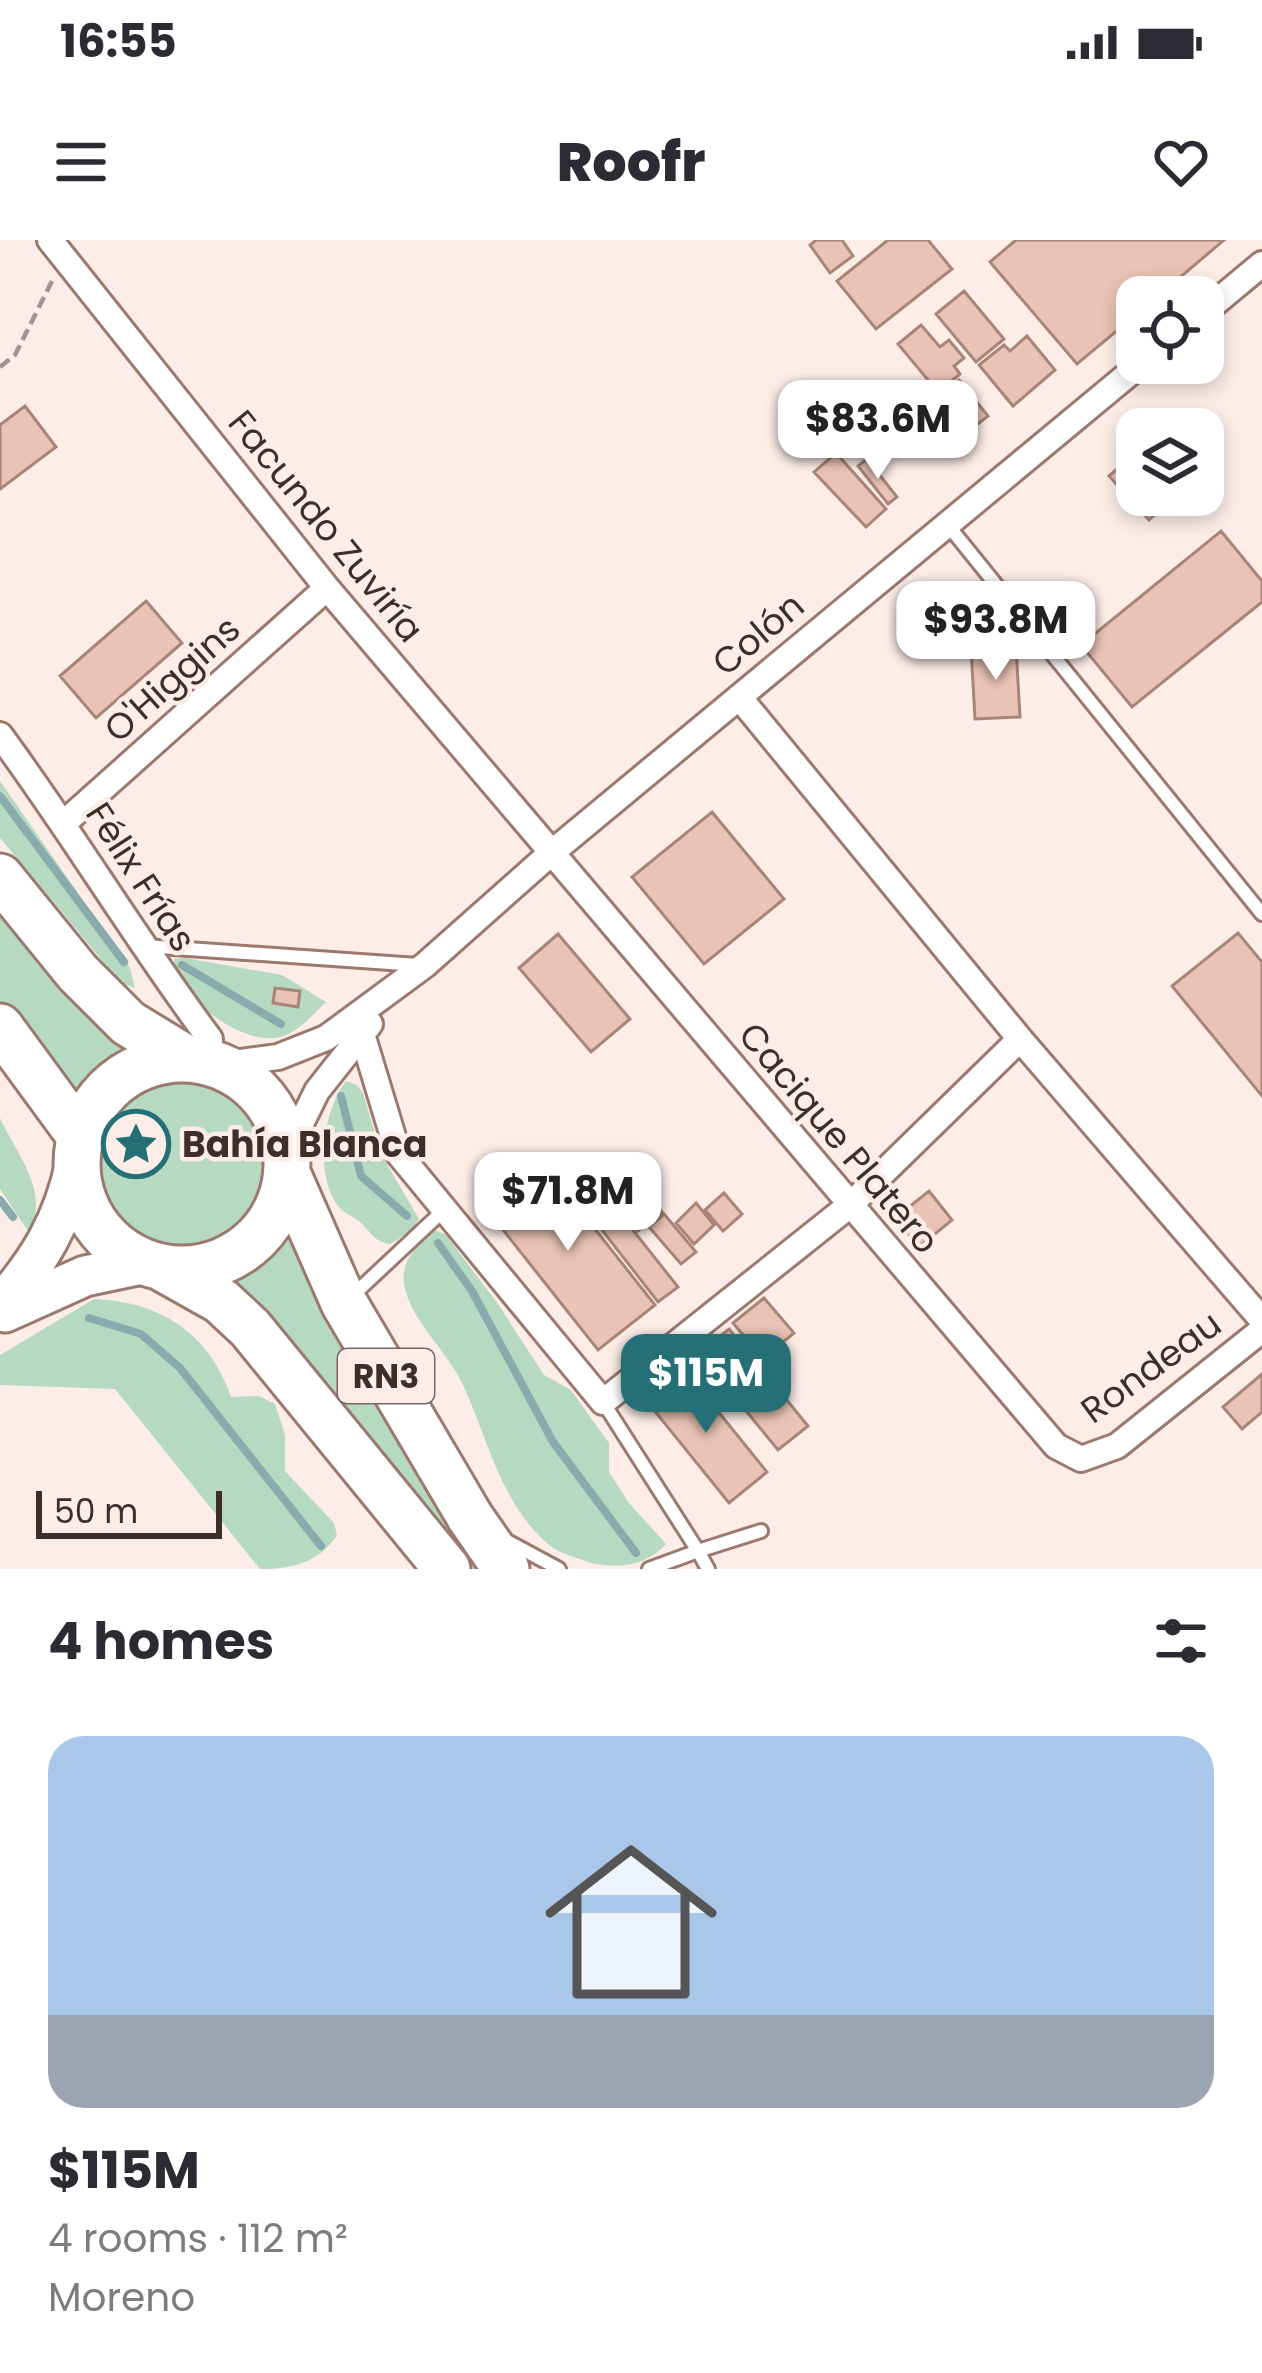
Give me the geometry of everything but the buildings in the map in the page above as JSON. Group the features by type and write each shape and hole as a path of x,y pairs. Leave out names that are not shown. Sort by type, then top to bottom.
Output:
{"highway":[{"name":"RN3","path":"0,877 78,973 128,1023 244,1078 265,1099 280,1124 287,1162 344,1303 506,1569"},
{"name":"RN3","path":"0,1027 78,1149 81,1195 95,1224 118,1248 221,1301 250,1328 447,1569"},
{"path":"78,1149 102,1094 127,1074 156,1062 204,1062"},
{"path":"154,1265 197,1268 231,1258 245,1248 270,1223 287,1162"}],"main road":[{"path":"0,1310 56,1230 78,1149"},
{"path":"0,1310 86,1276 154,1265"}],"street":[{"name":"Facundo Zuviría","path":"56,248 327,588 550,854"},
{"path":"1224,296 1262,264"},
{"name":"Colón","path":"204,1062 278,1058 326,1038 425,965 550,854 1117,384"},
{"name":"O'Higgins","path":"64,823 327,588"},
{"path":"739,697 1020,1040 1262,1320"},
{"name":"Félix Frías","path":"0,735 210,1040 204,1062"},
{"name":"Cacique Platero","path":"550,854 1056,1447 1082,1459"},
{"name":"Colón","path":"287,1162 317,1091 425,965"},
{"path":"362,1034 398,1153 603,1402 850,1205 1020,1040"},
{"name":"Rondeau","path":"1082,1459 1117,1446 1262,1330"}],"lane":[{"path":"947,524 1262,914"},
{"path":"142,946 425,965"},
{"path":"344,1303 446,1209"},
{"path":"603,1402 709,1569"},
{"path":"474,1523 559,1569"},
{"path":"649,1569 761,1531"}],"path":[{"path":"0,368 14,355 38,315 56,248"}],"green space":[{"path":"0,781 130,968 135,988 121,983 0,838"},
{"path":"0,900 140,1050 105,1073 72,1109 0,1003"},
{"path":"174,959 282,975 326,1002 287,1035 248,1034 214,1016 186,989"},
{"path":"181,1075 215,1082 244,1102 264,1131 271,1165 264,1199 244,1228 215,1248 181,1255 147,1248 118,1228 98,1199 91,1165 98,1131 118,1102 147,1082"},
{"path":"346,1081 363,1093 381,1154 419,1219 411,1231 390,1244 376,1239 340,1209 326,1177 327,1125"},
{"path":"0,1118 34,1188 30,1234 0,1189"},
{"path":"293,1230 491,1569 462,1569 234,1284 266,1264"},
{"path":"435,1230 446,1235 498,1304 544,1375 571,1390 609,1443 609,1472 666,1544 650,1557 613,1566 569,1556 549,1545 519,1510 497,1470 463,1385 407,1297 404,1274 408,1260"},
{"path":"94,1299 161,1314 210,1355 231,1397 259,1396 275,1404 285,1435 285,1471 334,1523 337,1535 322,1552 293,1566 260,1569 115,1389 0,1385 0,1355"}],"waterway":[{"path":"0,796 124,962"},
{"path":"182,965 281,1024"},
{"path":"341,1096 361,1176 407,1216"},
{"path":"0,1200 13,1217"},
{"path":"438,1243 472,1291 553,1442 636,1553"},
{"path":"89,1318 141,1334 180,1368 321,1546"}],"place":[{"name":"Bahía Blanca","path":"136,1144"}]}
